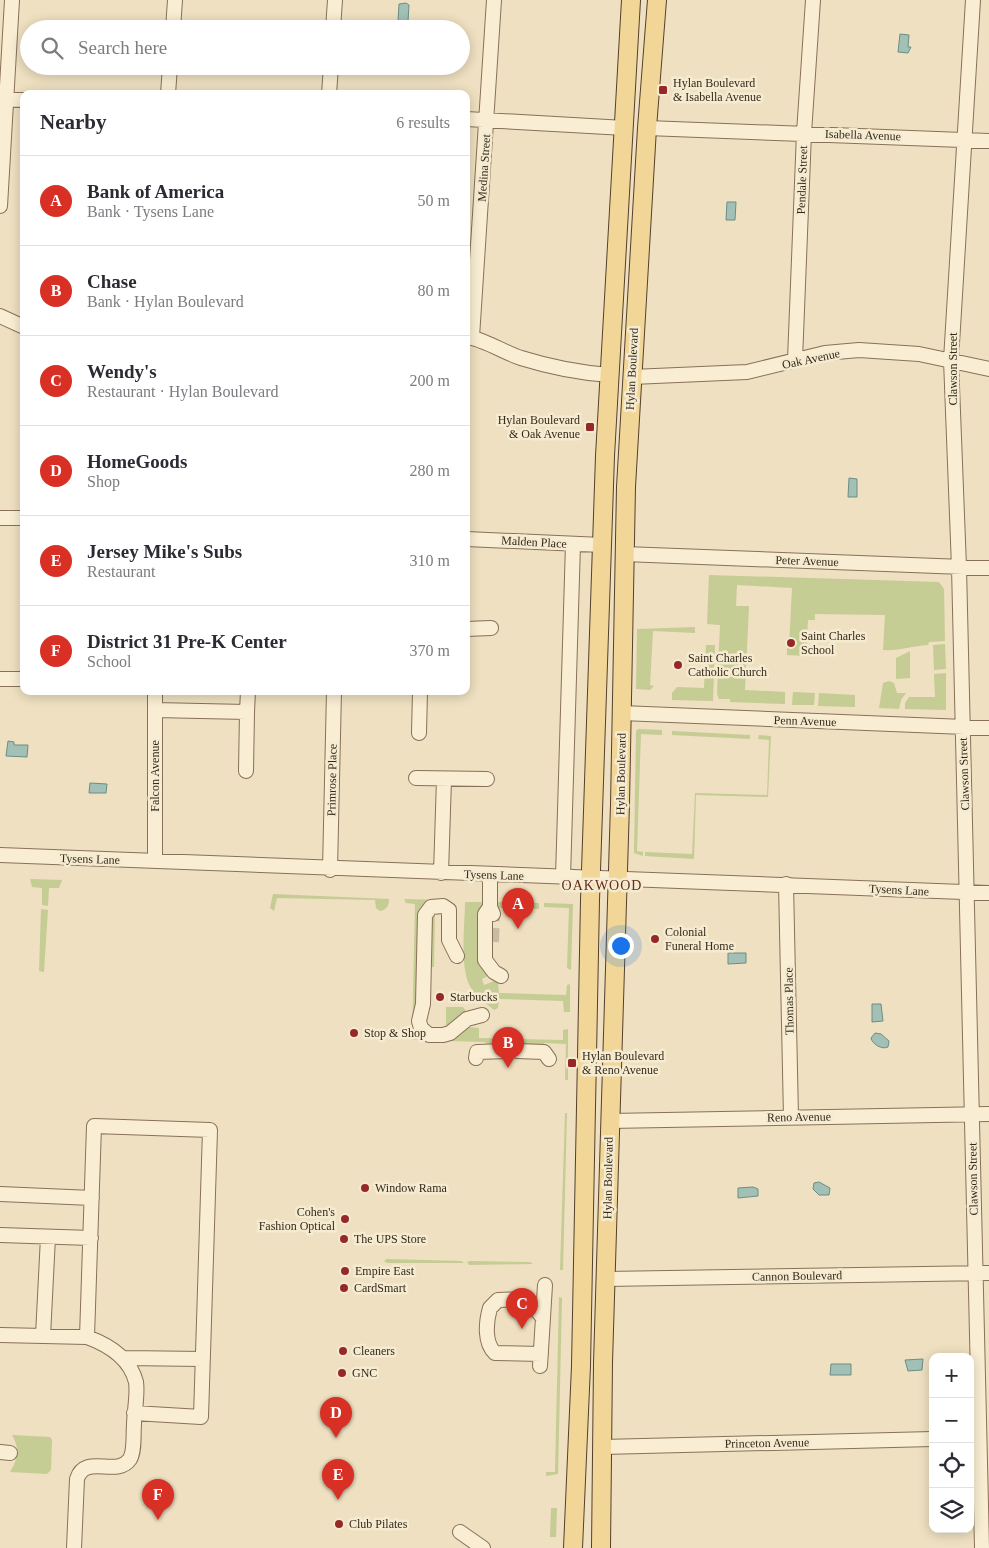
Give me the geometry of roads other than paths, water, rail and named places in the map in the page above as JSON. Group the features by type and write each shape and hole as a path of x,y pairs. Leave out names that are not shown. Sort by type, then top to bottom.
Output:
{"main road":[{"name":"Hylan Boulevard","path":"573,1548 581,1366 590,878 602,545 631,0"},
{"name":"Hylan Boulevard","path":"601,1548 605,1279 618,879 624,554 632,377 647,128 657,0"}],"street":[{"path":"0,206 3,99 12,0"},
{"path":"174,20 175,0"},
{"path":"333,20 334,0"},
{"name":"Medina Street","path":"470,325 487,120 494,0"},
{"name":"Pendale Street","path":"795,360 804,133 813,0"},
{"name":"Clawson Street","path":"973,0 951,360 959,567 972,1114 982,1273 979,1438 982,1548"},
{"path":"168,90 169,75"},
{"path":"329,90 330,75"},
{"path":"3,99 20,100"},
{"path":"470,119 625,128"},
{"name":"Isabella Avenue","path":"647,128 989,140"},
{"path":"0,316 20,325"},
{"path":"470,337 520,358 587,374 610,375"},
{"name":"Oak Avenue","path":"632,377 747,372 825,353 859,350 910,352 989,369"},
{"path":"0,518 20,518"},
{"name":"Malden Place","path":"470,539 602,545"},
{"path":"563,877 573,544"},
{"name":"Peter Avenue","path":"624,554 989,568"},
{"path":"470,629 491,628"},
{"path":"0,678 20,680"},
{"name":"Falcon Avenue","path":"155,861 156,695"},
{"path":"246,771 248,695"},
{"name":"Primrose Place","path":"330,870 334,695"},
{"path":"419,733 420,695"},
{"path":"155,710 247,712"},
{"name":"Penn Avenue","path":"621,713 989,728"},
{"path":"416,778 487,779"},
{"path":"441,873 444,778"},
{"name":"Tysens Lane","path":"0,856 155,861 330,870 786,884 989,893"},
{"path":"490,875 491,910 485,914 484,960 501,976"},
{"name":"Thomas Place","path":"786,884 791,1117"},
{"path":"457,956 449,940 448,910 443,906 431,907 425,915 423,1004 420,1021 422,1028 430,1035 443,1035 450,1033 467,1019 482,1015"},
{"path":"489,965 492,959 492,942"},
{"path":"476,1058 477,1052 481,1050 544,1052 549,1059"},
{"name":"Reno Avenue","path":"609,1121 989,1114"},
{"path":"87,1337 94,1126 210,1130 201,1417 134,1413"},
{"path":"0,1194 92,1198"},
{"path":"0,1235 91,1238"},
{"path":"43,1336 48,1237"},
{"name":"Cannon Boulevard","path":"605,1279 982,1273"},
{"path":"543,1318 535,1307 525,1301 498,1300 490,1308 488,1343 496,1353 541,1360 543,1318 544,1286"},
{"path":"0,1335 87,1337 99,1342 124,1358 136,1382 132,1452 126,1463 114,1466 88,1466 78,1474 74,1548"},
{"path":"124,1358 203,1359"},
{"name":"Princeton Avenue","path":"602,1447 929,1439"},
{"path":"463,1541 483,1548"}],"water":[{"path":"406,3 409,5 408,20 398,20 399,4"},
{"path":"900,34 909,35 908,47 911,47 908,53 898,52"},
{"path":"727,202 736,202 735,220 726,220"},
{"path":"849,478 857,479 857,497 848,497"},
{"path":"8,741 14,742 14,745 28,745 27,757 6,756"},
{"path":"90,783 107,784 106,793 89,793"},
{"path":"728,953 746,953 746,963 728,964"},
{"path":"872,1004 881,1004 883,1021 872,1022"},
{"path":"875,1033 881,1034 889,1041 888,1047 880,1047 873,1042 871,1038"},
{"path":"819,1182 830,1188 829,1195 819,1195 813,1189 814,1183"},
{"path":"753,1187 758,1189 758,1196 738,1198 738,1188"},
{"path":"923,1359 922,1370 908,1371 905,1360"},
{"path":"831,1364 851,1364 851,1375 830,1375"}],"tunnel":[{"path":"492,942 493,914"}],"place":[{"name":"Hylan Boulevard & Isabella Avenue","path":"663,90"},
{"name":"Hylan Boulevard & Oak Avenue","path":"590,427"},
{"name":"Saint Charles School","path":"791,643"},
{"name":"Saint Charles Catholic Church","path":"678,665"},
{"name":"Bank of America","path":"518,929"},
{"name":"Colonial Funeral Home","path":"655,939"},
{"name":"Starbucks","path":"440,997"},
{"name":"Stop & Shop","path":"354,1033"},
{"name":"Hylan Boulevard & Reno Avenue","path":"572,1063"},
{"name":"Chase","path":"508,1068"},
{"name":"Window Rama","path":"365,1188"},
{"name":"Cohen's Fashion Optical","path":"345,1219"},
{"name":"The UPS Store","path":"344,1239"},
{"name":"Empire East","path":"345,1271"},
{"name":"CardSmart","path":"344,1288"},
{"name":"Wendy's","path":"522,1329"},
{"name":"Cleaners","path":"343,1351"},
{"name":"GNC","path":"342,1373"},
{"name":"HomeGoods","path":"336,1438"},
{"name":"Jersey Mike's Subs","path":"338,1500"},
{"name":"District 31 Pre-K Center","path":"158,1520"},
{"name":"Club Pilates","path":"339,1524"}],"district":[{"name":"OAKWOOD","path":"602,885"}]}
